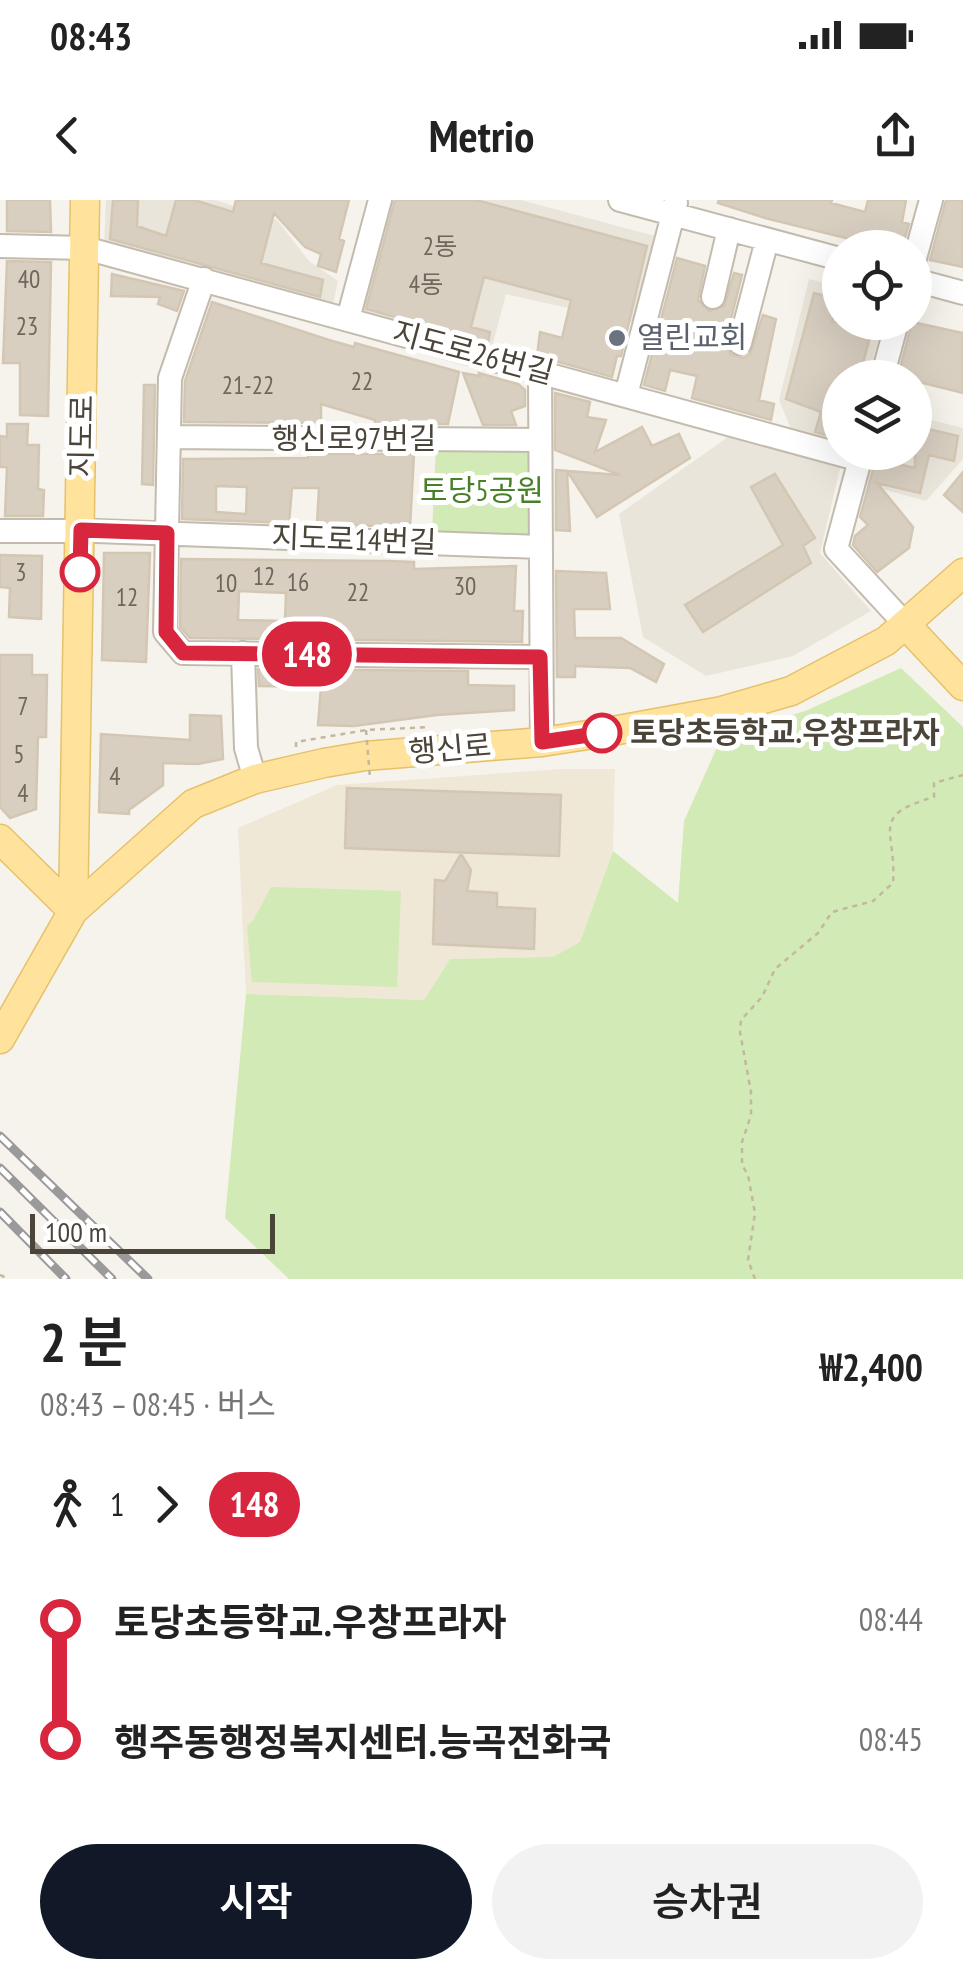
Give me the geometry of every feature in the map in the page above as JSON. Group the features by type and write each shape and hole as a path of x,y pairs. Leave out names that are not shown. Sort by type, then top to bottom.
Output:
{"main road":[{"name":"지도로","path":"73,911 86,200"},
{"name":"행신로","path":"0,1039 73,911 193,804 255,779 365,756 542,742 722,711 791,691 874,648 906,626 963,573"},
{"path":"906,626 963,686"},
{"path":"0,839 73,911"}],"street":[{"path":"348,319 380,200"},
{"path":"620,200 675,207 730,230 822,254"},
{"path":"923,230 931,200"},
{"path":"626,395 675,207"},
{"path":"713,298 730,230"},
{"path":"740,343 766,240"},
{"name":"지도로26번길","path":"0,246 85,248 822,446"},
{"path":"204,280 170,378 166,632 183,653 540,657"},
{"path":"932,284 963,292"},
{"path":"540,372 542,742"},
{"name":"행신로97번길","path":"169,438 540,440"},
{"path":"857,470 836,548 906,626"},
{"name":"지도로14번길","path":"0,531 81,530 540,547"},
{"path":"242,654 246,748 255,779"}],"path":[{"path":"296,742 366,730 430,726"},
{"path":"366,730 370,778"},
{"path":"756,1279 748,1260 756,1213 742,1165 751,1092 741,1020 762,997 775,969 818,933 832,912 873,901 893,883 895,858 888,826 894,814 905,805 934,797 934,782 963,775"},
{"path":"0,1276 9,1279"}],"shaded area":[{"path":"106,200 215,200 277,220 309,261 338,281 332,309 104,246"},
{"path":"387,200 521,200 655,236 635,323 506,294 491,351 359,317"},
{"path":"809,279 822,282 822,340 878,340 873,360 822,360 822,441 793,434 779,400"},
{"path":"932,420 963,428 963,459 926,501 860,483 863,470 932,470"},
{"path":"728,437 822,463 822,470 840,470 820,553 871,611 793,656 706,676 643,637 619,514"},
{"path":"562,769 615,769 613,851 580,942 553,957 450,959 424,1000 246,994 238,828 337,785"}],"green space":[{"name":"토당5공원","path":"436,447 532,450 529,535 432,533"},
{"path":"901,668 963,727 963,1279 289,1279 225,1218 246,994 424,1000 450,959 553,957 580,942 613,851 678,903 684,821 722,736 805,711"},
{"path":"271,887 401,891 397,987 252,982 247,926"}],"building":[{"path":"7,200 50,200 51,232 7,231"},
{"path":"113,200 138,200 137,226 166,236 176,200 194,200 233,212 236,200 349,200 336,272 318,266 321,254 305,247 274,213 261,263 323,280 320,297 110,239"},
{"path":"395,200 476,200 647,246 621,356 617,356 612,377 537,356 540,332 562,338 571,300 484,277 471,327 490,332 488,343 366,309"},
{"path":"832,200 831,203 865,212 868,200 906,200 902,222 909,224 907,230 822,232 718,203"},
{"path":"946,200 963,200 963,267 932,260"},
{"path":"677,258 705,266 698,300 709,311 724,306 734,273 742,275 726,339 730,354 743,358 750,354 763,315 776,319 759,400 774,404 771,420 692,398 697,376 670,370 665,391 644,385"},
{"path":"7,261 51,262 48,416 20,415 20,363 3,363"},
{"path":"112,274 184,291 177,311 158,304 160,297 111,296"},
{"path":"814,293 822,295 822,340 869,340 864,360 822,360 822,434 815,432 821,412 786,399"},
{"path":"212,302 329,340 354,347 355,343 459,372 448,424 375,424 375,420 321,404 321,423 184,422 185,381"},
{"path":"932,326 963,333 963,393 932,385 932,360 902,360 907,340 932,340"},
{"path":"463,373 480,376 479,373 518,384 525,390 525,406 511,411 516,425 483,425"},
{"path":"144,385 155,385 153,485 142,484"},
{"path":"555,393 590,402 587,417 606,420 595,452 642,427 652,446 679,434 690,458 597,517 567,471 620,475 555,450"},
{"path":"7,424 28,424 27,445 39,445 38,489 44,490 43,516 5,516 7,467 0,467 0,436 7,437"},
{"path":"932,430 958,436 954,461 932,456"},
{"path":"308,454 414,454 410,527 317,524 319,488 292,488 289,523 182,519 183,459 308,458","holes":["216,486 247,487 246,514 216,512"]},
{"path":"556,470 567,471 570,531 556,530"},
{"path":"873,470 925,470 920,493 877,483 913,527 909,548 877,572 853,545 855,536 868,525 860,517"},
{"path":"963,472 963,512 944,495"},
{"path":"775,474 815,538 803,546 811,563 703,632 685,605 783,545 751,487"},
{"path":"104,553 150,553 146,662 102,660"},
{"path":"0,555 42,556 41,619 9,617 10,588 0,587"},
{"path":"181,559 414,562 414,569 516,566 514,611 523,611 522,642 190,638 180,627","holes":["239,591 286,593 285,621 238,620"]},
{"path":"556,571 606,573 610,609 574,609 575,638 621,638 664,664 656,682 630,668 575,666 575,677 557,677"},
{"path":"0,655 32,655 32,675 47,675 46,737 38,737 36,809 10,818 0,807"},
{"path":"258,669 468,671 468,685 514,686 514,710 354,726 318,725 321,687 259,686"},
{"path":"190,715 221,716 223,759 198,764 163,763 163,785 129,810 129,814 99,812 101,734 190,740"},
{"path":"347,788 561,795 559,856 345,848"},
{"path":"461,854 471,870 467,891 497,893 497,907 535,909 534,949 433,944 435,880 445,881"}],"railway":[{"path":"0,1136 148,1279"},
{"path":"0,1168 112,1279"},
{"path":"0,1212 66,1279"}],"bus line":[{"name":"148","path":"80,572 81,530 167,533 166,632 183,653 540,657 542,742 602,733"}],"place":[{"name":"열린교회","path":"617,338"},
{"name":"토당초등학교.우창프라자","path":"602,733"}]}
